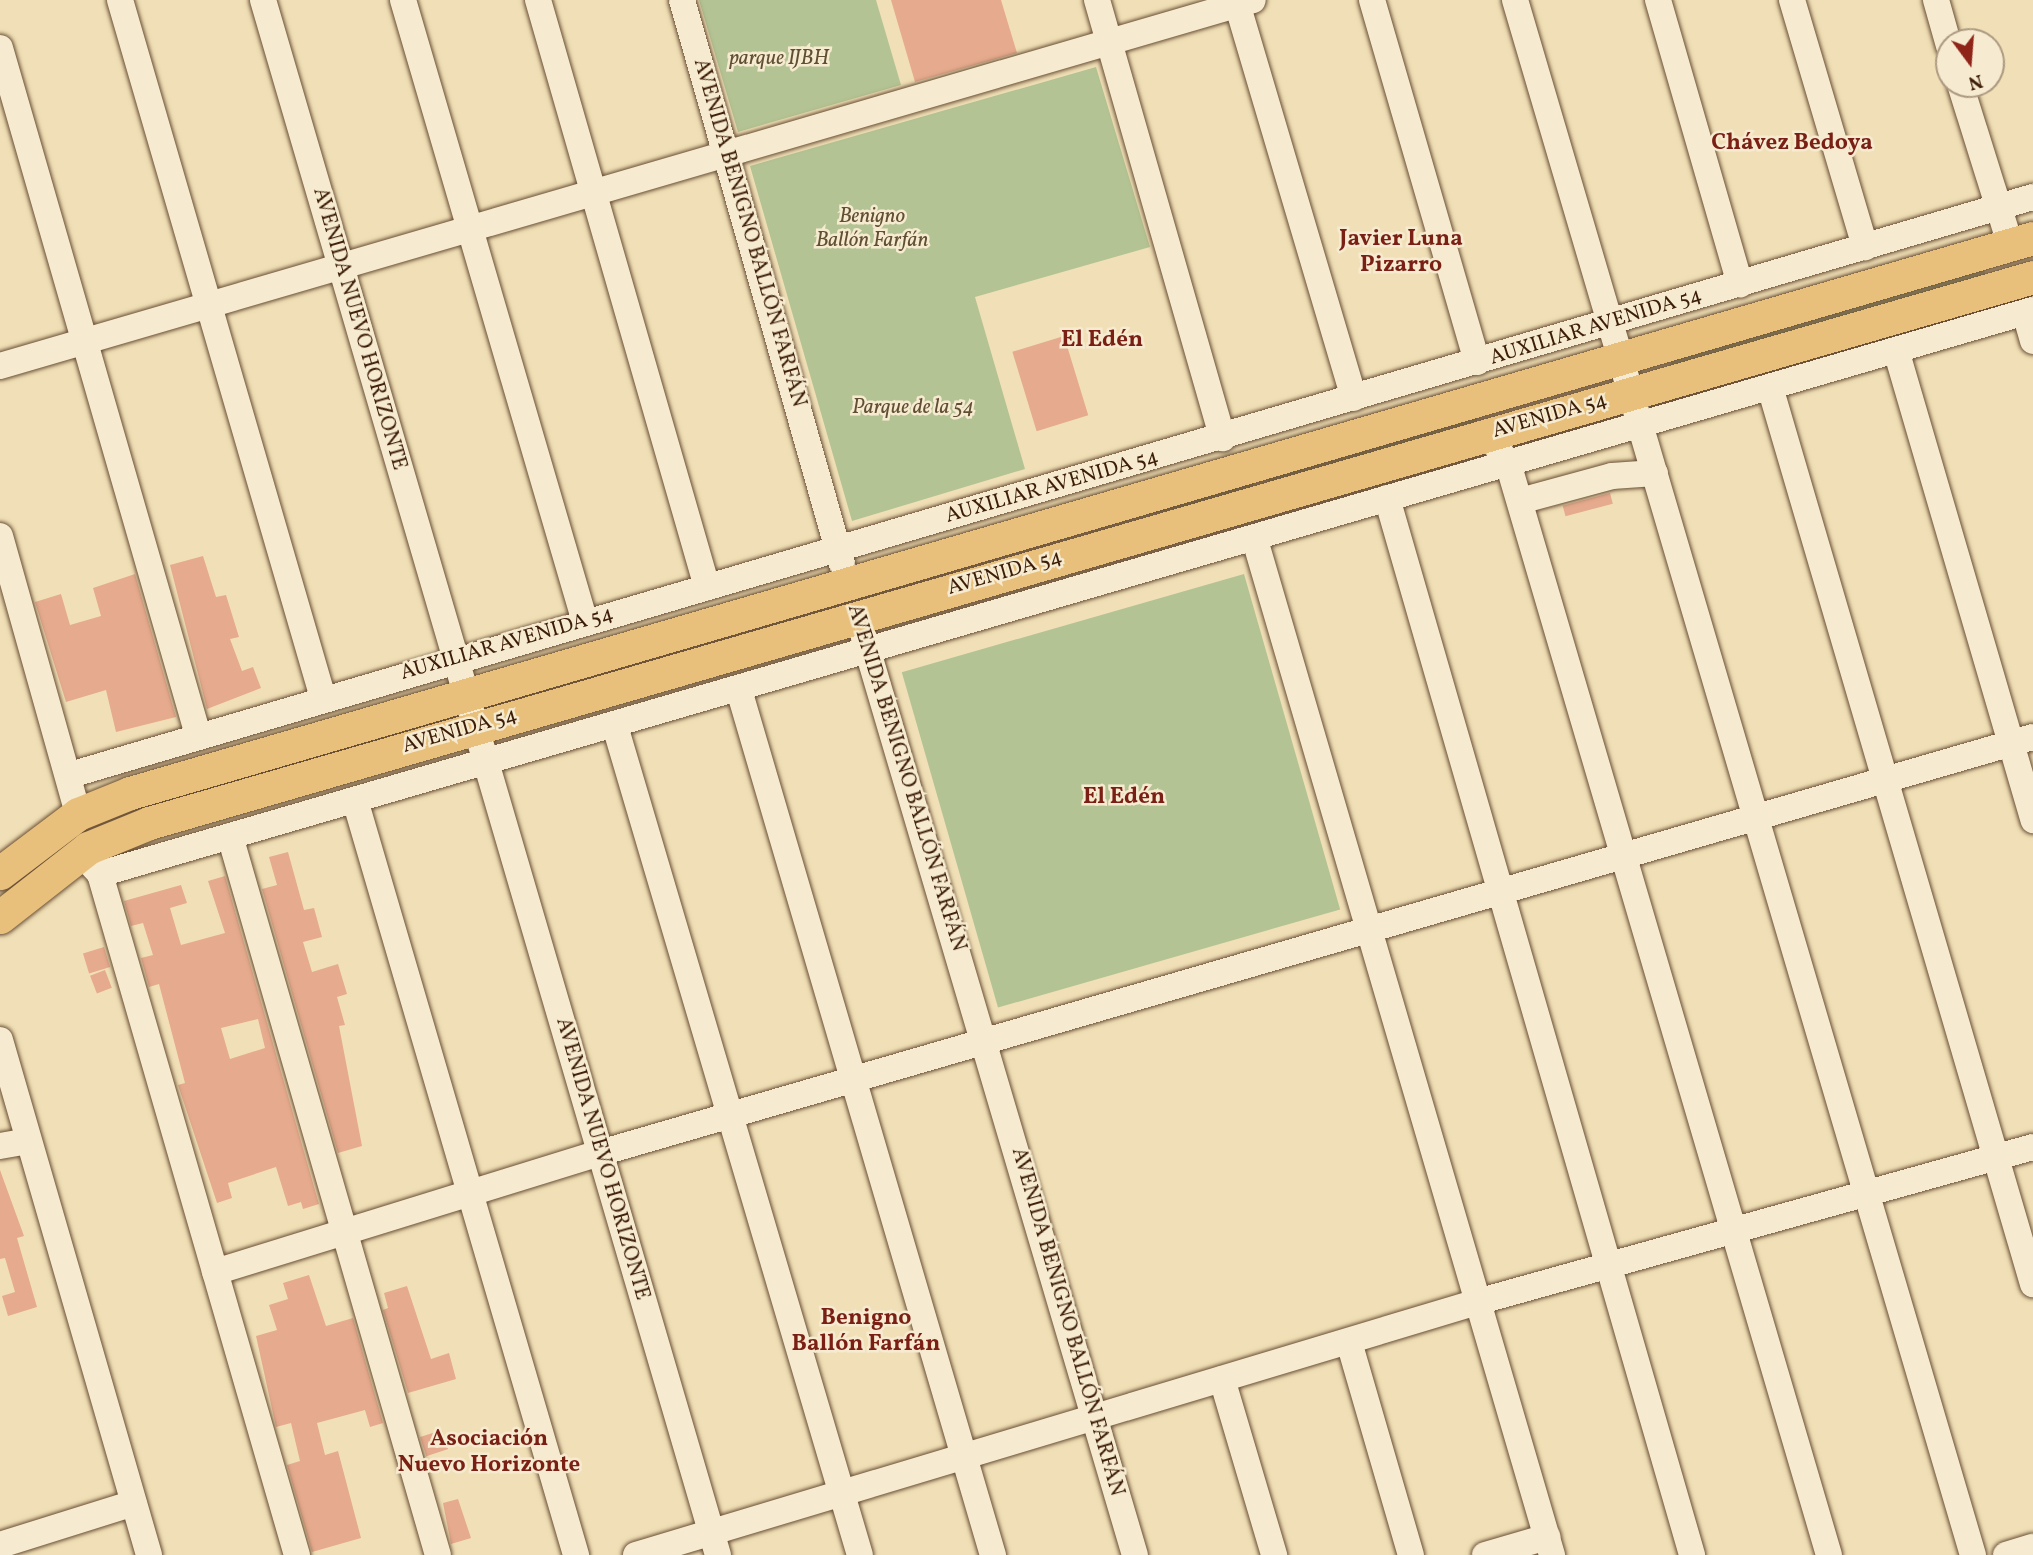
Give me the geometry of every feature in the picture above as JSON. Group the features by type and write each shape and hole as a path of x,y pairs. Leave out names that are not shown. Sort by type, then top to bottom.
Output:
{"main road":[{"name":"AVENIDA 54","path":"0,873 78,814 464,695 2022,241"},
{"name":"AVENIDA 54","path":"0,917 90,863 149,823 1487,433 2033,277"}],"street":[{"path":"120,0 323,698"},
{"name":"AVENIDA NUEVO HORIZONTE","path":"263,0 464,695 715,1543"},
{"path":"403,0 585,622"},
{"path":"538,0 707,587"},
{"name":"AVENIDA BENIGNO BALLÓN FARFÁN","path":"682,0 857,616 986,1041 1135,1555"},
{"path":"1097,0 1223,438"},
{"path":"1372,0 1478,362"},
{"path":"1516,0 1629,393 1631,427 1656,477 1973,1555"},
{"path":"1658,0 1740,284"},
{"path":"1792,0 1866,247"},
{"path":"1936,0 1944,28"},
{"path":"0,366 1242,2 1354,398"},
{"path":"0,48 198,735"},
{"path":"1964,98 1996,207 2022,241"},
{"name":"AUXILIAR AVENIDA 54","path":"69,775 455,659 1223,438 2033,197"},
{"path":"297,1555 215,1272 90,863 230,836 1255,540 1387,498 2029,312 2033,341"},
{"path":"1896,350 2022,740 2033,820"},
{"path":"1770,387 2033,1284"},
{"path":"1612,476 1631,427"},
{"path":"1487,433 1516,461 1557,491"},
{"path":"1516,461 1522,509 1829,1555"},
{"path":"1522,509 1557,491 1612,476 1656,477"},
{"path":"1522,509 1656,477"},
{"path":"1387,498 1692,1555"},
{"path":"0,536 78,814"},
{"path":"1255,540 1549,1546 1485,1555"},
{"path":"739,690 993,1555"},
{"path":"615,726 733,1116 860,1555"},
{"path":"215,1272 470,1198 600,1153 1501,895 2022,740"},
{"path":"355,800 576,1555"},
{"path":"230,836 438,1555"},
{"path":"0,1040 149,1555"},
{"path":"0,1146 29,1142"},
{"path":"636,1555 715,1543 842,1491 1094,1415 1349,1342 1477,1302 1610,1269 2033,1147"},
{"path":"1349,1342 1411,1555"},
{"path":"1222,1379 1274,1555"},
{"path":"0,1545 134,1503"},
{"path":"2006,1555 2033,1547"}],"green space":[{"name":"parque IJBH","path":"699,0 876,0 901,85 738,132"},
{"name":"Benigno Ballón Farfán","path":"1096,67 1150,247 975,297 1025,469 852,521 750,166"},
{"path":"1982,263 1987,281 1673,371 1668,353"},
{"path":"1475,412 1479,426 1270,487 1265,472"},
{"path":"1252,478 1255,492 890,569 887,556"},
{"path":"1244,574 1340,909 998,1008 902,672"}],"building":[{"path":"891,0 1001,0 1017,53 915,82"},
{"path":"1064,336 1088,415 1037,431 1012,352"},
{"path":"1610,493 1613,504 1566,516 1563,506"},
{"path":"203,556 216,597 226,595 239,637 230,639 242,671 253,667 261,688 207,709 170,565"},
{"path":"135,574 176,717 116,732 106,690 66,702 35,602 61,594 70,625 101,616 93,588"},
{"path":"288,852 304,910 314,908 322,937 303,942 312,972 338,964 347,994 337,997 345,1025 339,1026 362,1146 338,1153 262,889 277,885 269,857"},
{"path":"225,876 319,1204 303,1209 301,1202 288,1206 276,1167 228,1183 232,1198 217,1203 178,1085 185,1083 159,984 149,987 141,958 153,955 143,923 131,926 124,901 181,885 187,903 170,908 181,945 225,933 208,881","holes":["258,1019 265,1048 230,1059 221,1028"]},
{"path":"104,947 110,967 89,974 83,953"},
{"path":"105,970 112,988 97,993 90,976"},
{"path":"0,1170 24,1236 17,1238 37,1307 8,1316 2,1296 15,1292 5,1258 0,1259"},
{"path":"309,1275 326,1326 353,1318 383,1423 370,1427 365,1410 317,1423 325,1455 338,1451 361,1538 312,1552 287,1465 300,1461 291,1423 276,1427 256,1336 277,1330 269,1305 288,1299 283,1283"},
{"path":"407,1286 431,1359 449,1353 456,1379 408,1393 383,1310 388,1308 384,1293"},
{"path":"442,1430 448,1449 426,1456 420,1437"},
{"path":"458,1499 471,1538 451,1544 443,1503"}],"district":[{"name":"Chávez Bedoya","path":"1792,143"},
{"name":"Javier Luna Pizarro","path":"1401,252"},
{"name":"El Edén","path":"1102,340"},
{"name":"El Edén","path":"1124,797"},
{"name":"Benigno Ballón Farfán","path":"866,1331"},
{"name":"Asociación Nuevo Horizonte","path":"489,1452"}],"park label":[{"name":"Parque de la 54","path":"913,408"}]}
